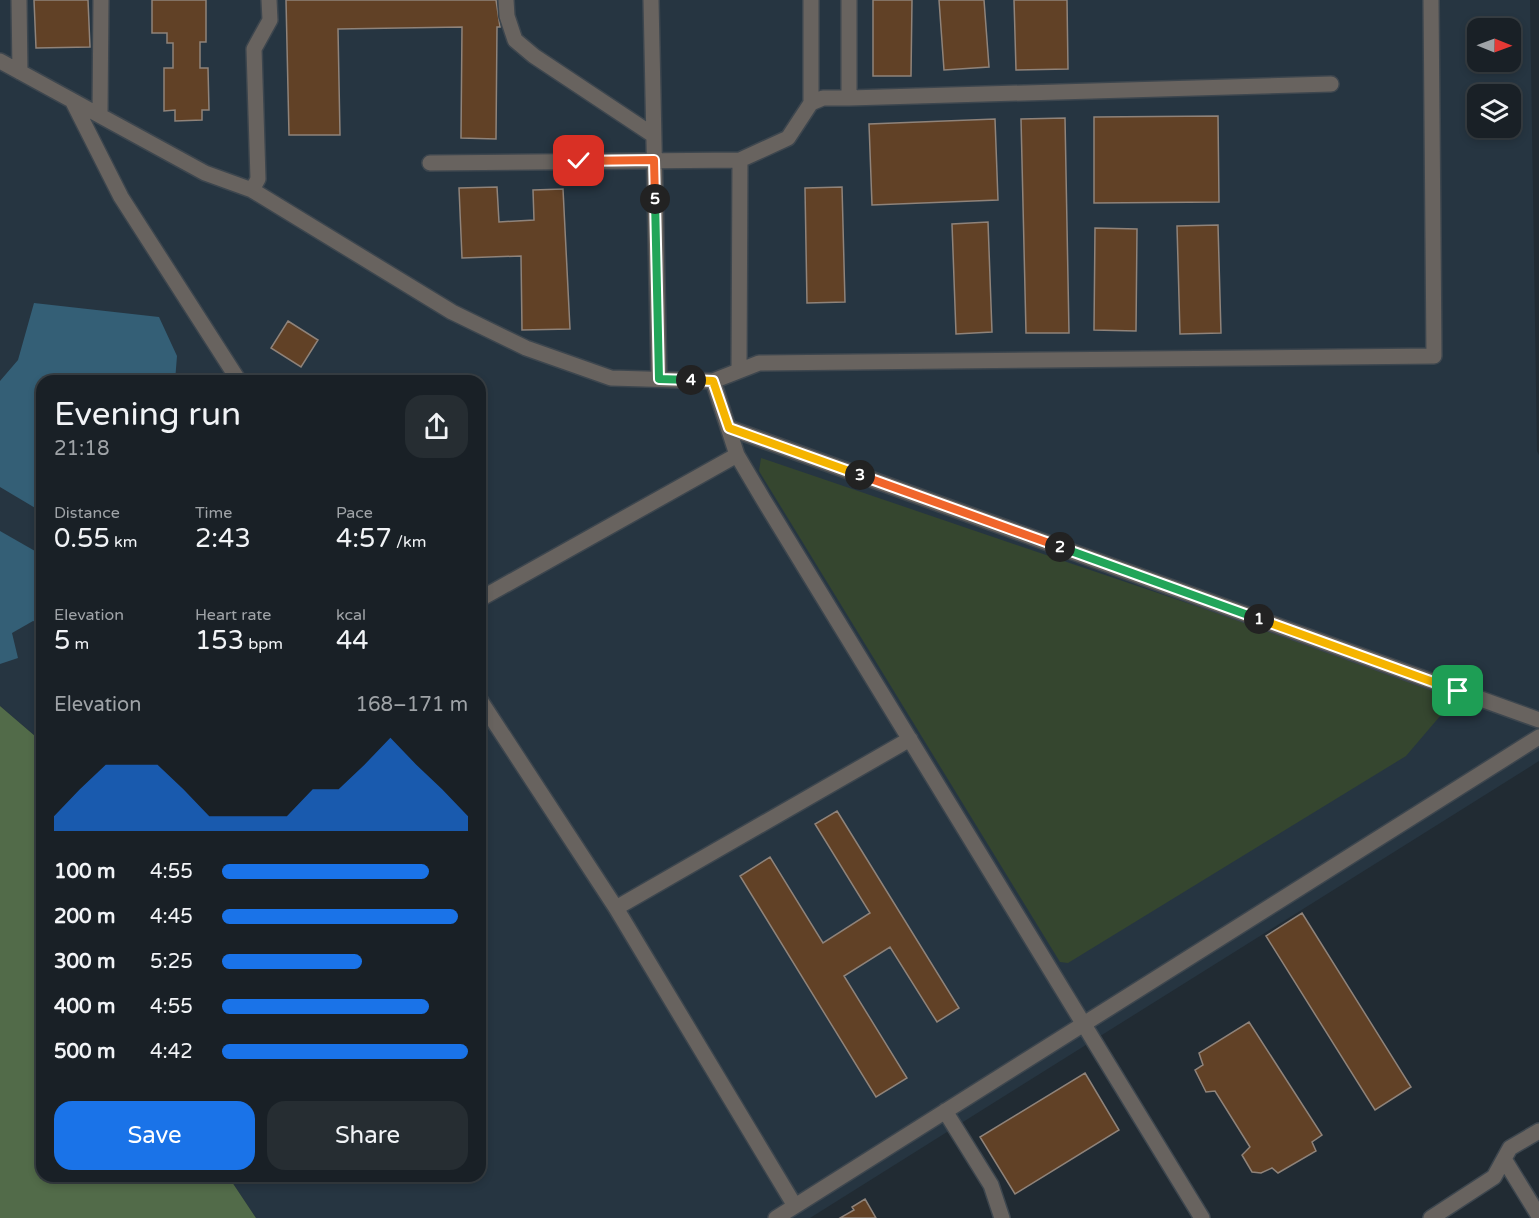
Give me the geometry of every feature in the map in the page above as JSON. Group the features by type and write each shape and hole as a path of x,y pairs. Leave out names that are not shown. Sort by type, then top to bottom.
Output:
{"lane":[{"path":"19,0 20,72"},
{"path":"100,0 100,114"},
{"path":"252,190 258,179 254,49 270,20 269,0"},
{"path":"506,0 507,16 515,40 534,56 653,135"},
{"path":"651,0 659,379"},
{"path":"430,163 740,160 788,138 811,103 810,0"},
{"path":"849,0 849,98"},
{"path":"0,61 205,173 252,190 452,312 526,348 611,378 713,381 759,363 1434,356 1431,0"},
{"path":"811,103 823,98 1331,84"},
{"path":"73,102 121,197 235,375"},
{"path":"739,370 740,160"},
{"path":"713,381 737,455 1202,1218"},
{"path":"729,428 1539,720"},
{"path":"486,596 737,455"},
{"path":"486,709 616,908 795,1206"},
{"path":"776,1218 1539,737"},
{"path":"616,908 910,739"},
{"path":"945,1112 991,1185 1002,1218"},
{"path":"1431,1218 1494,1177 1510,1148 1539,1131"},
{"path":"1504,1159 1539,1216"}],"shaded area":[{"path":"0,0 1530,0 1537,451 1539,455 1539,761 810,1218 256,1218 232,1182 486,1182 486,375 36,375 36,737 0,706"}],"green space":[{"path":"761,458 1458,695 1406,756 1068,963 1060,962 759,471"},
{"path":"0,706 36,737 36,1182 232,1182 256,1218 0,1218"}],"water":[{"path":"34,303 159,317 177,356 175,375 36,375 36,508 0,487 0,381 18,360"},
{"path":"0,531 36,552 36,622 33,621 12,633 18,658 0,664"}],"building":[{"path":"34,0 88,0 90,47 36,48"},
{"path":"152,0 206,0 206,42 200,42 200,68 208,68 209,110 202,110 202,120 175,121 175,110 164,111 164,68 173,68 173,43 167,43 167,33 152,33"},
{"path":"286,0 496,0 500,27 497,27 496,139 461,138 462,27 338,29 340,135 289,135"},
{"path":"873,0 912,0 911,76 873,76"},
{"path":"939,0 984,0 989,67 944,70"},
{"path":"1014,0 1067,0 1068,69 1016,70"},
{"path":"1218,116 1219,202 1094,203 1094,117"},
{"path":"1065,118 1069,333 1026,333 1021,119"},
{"path":"995,119 998,200 872,205 869,124"},
{"path":"497,187 499,222 534,220 533,190 563,189 570,329 522,330 521,256 462,258 459,188"},
{"path":"842,187 845,302 807,303 805,188"},
{"path":"988,222 992,332 956,334 952,224"},
{"path":"1218,225 1221,333 1180,334 1177,226"},
{"path":"1095,228 1137,229 1136,331 1094,330"},
{"path":"288,321 318,340 301,367 271,348"},
{"path":"837,811 959,1008 937,1022 890,947 844,976 907,1078 876,1097 740,876 770,857 823,943 870,913 815,824"},
{"path":"1302,913 1411,1087 1375,1110 1266,936"},
{"path":"1249,1022 1322,1135 1312,1142 1316,1151 1278,1173 1272,1168 1261,1173 1252,1172 1242,1155 1250,1147 1215,1091 1206,1092 1195,1070 1203,1065 1199,1053"},
{"path":"1085,1073 1119,1130 1015,1194 980,1137"},
{"path":"865,1199 876,1218 840,1218 854,1210 852,1207"}],"route":[{"path":"579,161 654,160 659,379 713,381 729,428 1458,691"}]}
